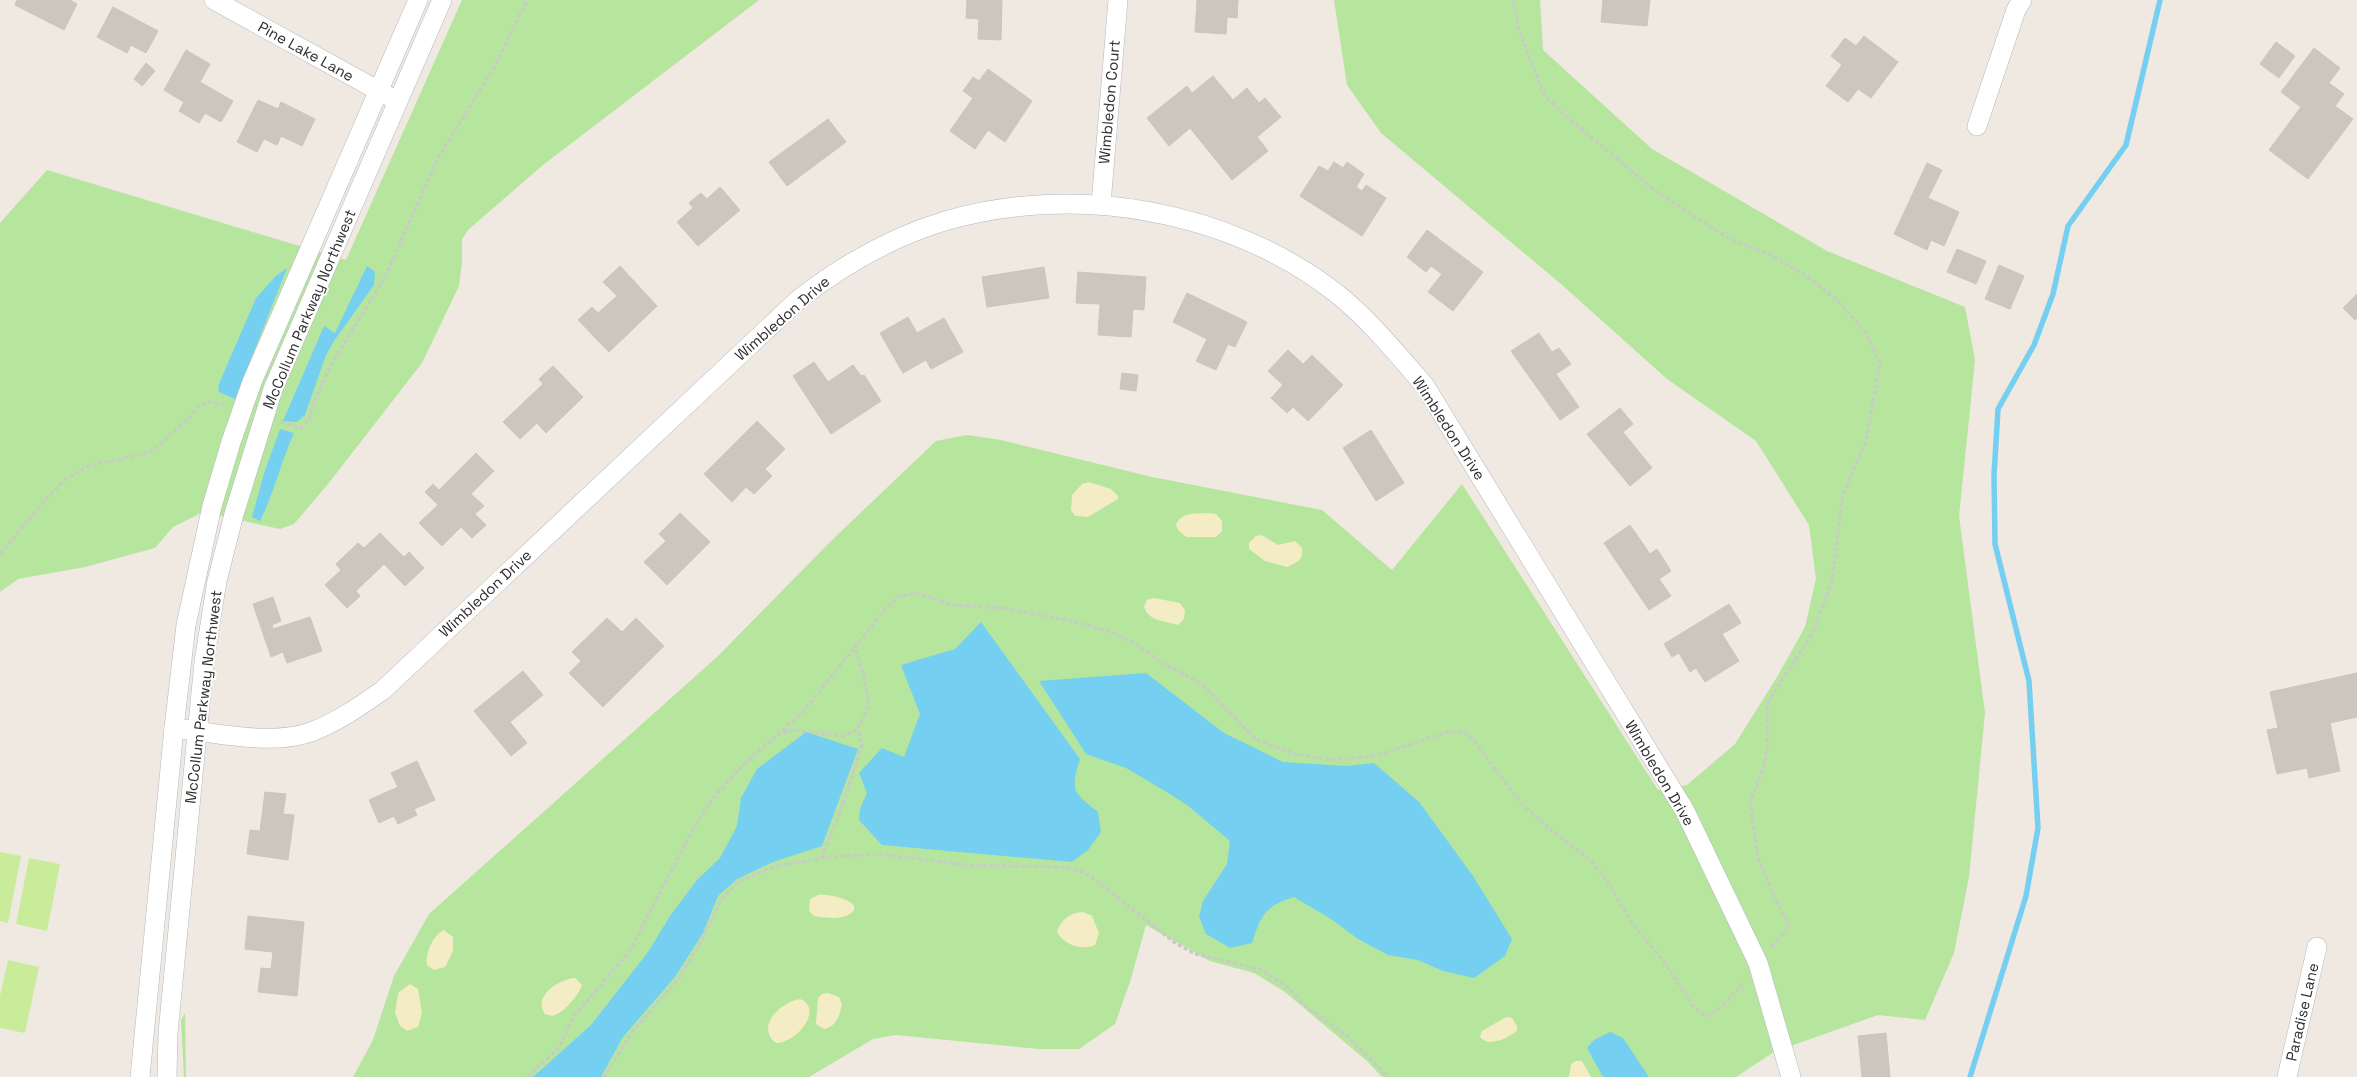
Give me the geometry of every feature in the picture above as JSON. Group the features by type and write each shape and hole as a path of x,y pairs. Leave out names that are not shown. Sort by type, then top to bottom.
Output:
{"street":[{"name":"Pine Lake Lane","path":"214,0 398,102"},
{"name":"McCollum Parkway Northwest","path":"140,1077 181,660 202,547 231,442 252,382 418,0"},
{"name":"McCollum Parkway Northwest","path":"167,1077 168,1032 196,731 217,581 252,454 273,389 442,0"},
{"name":"Wimbledon Court","path":"1101,204 1118,0"},
{"path":"1977,126 2016,10 2022,0"},
{"name":"Wimbledon Drive","path":"174,728 268,738 292,737 310,732 344,717 383,690 799,299 836,271 893,241 945,221 998,210 1051,205 1101,204 1192,221 1242,240 1292,264 1336,293 1373,327 1425,386 1685,811 1758,963 1791,1077"},
{"name":"Paradise Lane","path":"2287,1077 2317,947"}],"path":[{"path":"1514,0 1519,30 1544,95 1566,116 1658,193 1730,240 1772,255 1806,276 1838,301 1866,332 1880,363 1866,441 1843,494 1832,580 1813,633 1767,703 1766,757 1750,802 1758,857 1775,899 1787,920 1788,929 1766,951"},
{"path":"527,1077 558,1049 574,1016 629,952 692,831 712,799 744,764 783,732 824,688 854,646 886,608 898,597 915,593 954,605 1003,608 1071,621 1108,631 1134,643 1162,663 1202,684 1255,739 1295,754 1324,759 1362,758 1379,755 1447,732 1462,731 1472,738 1521,803 1590,860 1606,879 1631,922 1665,963 1693,1006 1702,1014 1708,1016 1724,1005 1746,980"},
{"path":"821,858 840,812 862,745 858,730 869,705 864,678 854,646"},
{"path":"783,732 795,730 842,736 858,730"},
{"path":"604,1077 632,1032 678,979 703,938 721,899 739,881 776,866 821,858 880,854 966,865 1074,869 1091,876 1181,946 1195,954 1260,969 1287,986 1305,1006 1348,1037 1389,1077"}],"green space":[{"path":"462,0 759,0 543,165 468,230 462,239 459,286 422,363 328,484 294,524 280,529 203,512 173,527 155,548 85,567 18,579 0,592 0,223 47,170 346,260"},
{"path":"1334,0 1540,0 1543,50 1652,149 1827,251 1965,307 1975,360 1959,516 1985,713 1969,877 1954,953 1925,1020 1878,1015 1774,1052 1736,1077 1382,1077 1367,1061 1285,992 1254,973 1210,961 1146,925 1130,982 1115,1024 1079,1049 1038,1049 896,1035 873,1039 809,1077 353,1077 373,1040 394,976 429,914 717,657 831,541 936,441 967,435 1001,440 1152,477 1322,510 1392,570 1462,484 1658,790 1687,785 1735,744 1777,677 1805,627 1816,579 1809,525 1756,441 1667,379 1561,284 1381,133 1347,85"},
{"path":"0,852 21,856 8,923 0,921"},
{"path":"29,858 60,864 47,931 16,924"},
{"path":"8,960 39,967 25,1033 0,1028 0,996"},
{"path":"185,1013 186,1077 184,1077 181,1020"}],"sand":[{"path":"1089,482 1111,489 1118,496 1118,499 1088,517 1075,516 1071,510 1072,495 1082,484"},
{"path":"1190,514 1216,514 1222,521 1222,531 1216,537 1186,537 1178,530 1176,525 1182,517"},
{"path":"1262,535 1278,545 1295,541 1302,548 1301,558 1287,567 1265,561 1249,549 1249,543 1256,536"},
{"path":"1154,598 1180,603 1185,610 1184,619 1178,625 1153,618 1144,606 1147,600"},
{"path":"818,895 847,900 854,905 854,910 841,917 814,916 809,911 810,899"},
{"path":"1083,912 1092,916 1099,933 1095,945 1090,947 1074,946 1060,937 1057,932 1067,918"},
{"path":"444,930 453,937 453,951 445,967 434,970 427,965 427,955 433,940"},
{"path":"575,978 582,985 574,999 557,1014 552,1016 545,1014 542,1001 549,990 555,985"},
{"path":"410,984 418,989 422,1013 418,1027 407,1031 400,1026 395,1013 398,993"},
{"path":"828,993 839,997 842,1004 839,1016 832,1026 824,1029 816,1024 818,998 822,994"},
{"path":"800,999 807,1004 809,1010 808,1018 799,1032 784,1042 776,1043 770,1037 769,1023 778,1010 792,1001"},
{"path":"1506,1017 1512,1018 1517,1026 1517,1031 1493,1042 1488,1042 1480,1037 1482,1031"},
{"path":"1576,1061 1582,1061 1591,1077 1569,1077 1571,1064"}],"water":[{"path":"367,266 375,272 374,285 326,355 305,415 297,422 283,421 324,326 335,333"},
{"path":"287,268 235,399 219,392 218,386 256,298 276,276"},
{"path":"280,429 294,433 260,521 252,517 265,470"},
{"path":"981,622 1080,759 1075,778 1076,790 1083,800 1098,812 1101,832 1088,850 1072,862 882,845 859,820 860,809 867,793 859,773 882,748 904,757 920,714 901,665 955,649"},
{"path":"1146,673 1224,733 1283,762 1346,766 1374,763 1419,802 1473,876 1512,939 1505,956 1474,978 1443,971 1418,960 1388,955 1358,939 1331,919 1294,897 1270,908 1258,925 1252,943 1230,948 1206,934 1199,917 1203,901 1227,864 1230,841 1187,805 1165,791 1126,768 1086,754 1039,681"},
{"path":"806,732 858,749 822,846 773,862 737,879 718,896 703,933 675,977 623,1037 601,1077 533,1077 591,1025 648,952 670,916 697,880 720,858 737,826 741,798 757,769"},
{"path":"1610,1032 1623,1038 1649,1077 1604,1077 1602,1075 1587,1048 1594,1040"}],"building":[{"path":"17,0 70,0 77,4 64,30 15,5"},
{"path":"967,0 1002,0 1001,40 978,39 979,19 966,18"},
{"path":"1197,0 1238,0 1237,18 1227,17 1226,34 1195,32"},
{"path":"1603,0 1650,0 1647,26 1601,22"},
{"path":"113,7 158,31 146,53 131,45 127,53 97,37"},
{"path":"1864,36 1898,62 1871,98 1858,89 1848,102 1826,86 1842,65 1831,56 1845,38 1856,46"},
{"path":"2276,42 2295,56 2279,78 2260,64"},
{"path":"2314,48 2340,68 2329,83 2344,94 2335,106 2353,119 2308,179 2269,150 2301,107 2281,92"},
{"path":"186,50 210,64 200,82 233,101 221,122 205,113 199,123 179,111 184,102 164,90"},
{"path":"146,63 155,71 142,86 134,79"},
{"path":"988,69 1032,101 1005,142 988,130 975,149 950,131 973,98 963,91 973,77 979,81"},
{"path":"1213,76 1233,100 1247,88 1259,103 1265,98 1281,117 1257,137 1268,151 1232,180 1190,128 1169,146 1147,118 1187,86 1192,93"},
{"path":"258,100 278,109 281,102 315,119 302,146 281,136 277,145 264,139 257,152 237,142"},
{"path":"828,119 846,142 787,186 769,162"},
{"path":"1334,162 1343,168 1347,162 1364,174 1356,187 1362,191 1366,185 1386,198 1362,236 1300,196 1319,166 1328,171"},
{"path":"1927,163 1942,170 1928,198 1959,212 1944,246 1931,240 1927,250 1894,234"},
{"path":"720,187 740,210 698,246 677,222 693,208 689,203 701,193 707,199"},
{"path":"1427,230 1483,272 1453,311 1428,292 1442,274 1431,266 1426,272 1407,257"},
{"path":"1957,249 1986,261 1976,284 1947,272"},
{"path":"1999,265 2024,276 2010,309 1985,299"},
{"path":"620,266 657,306 609,352 578,320 592,307 598,313 617,296 603,282"},
{"path":"1044,267 1049,298 987,307 982,277"},
{"path":"1078,272 1146,277 1144,310 1133,309 1131,337 1098,335 1100,304 1076,303"},
{"path":"1187,293 1247,322 1235,347 1228,344 1216,370 1196,361 1207,339 1173,322"},
{"path":"2357,294 2357,318 2355,320 2343,308"},
{"path":"908,317 917,333 944,318 963,352 931,369 926,360 903,373 880,333"},
{"path":"1539,333 1552,352 1559,348 1571,364 1556,374 1579,407 1560,420 1511,351"},
{"path":"1288,350 1303,364 1312,355 1343,385 1308,421 1293,407 1287,413 1271,398 1283,385 1268,371"},
{"path":"814,362 828,382 853,365 861,376 864,375 881,401 831,434 793,376"},
{"path":"553,366 583,397 546,433 537,423 520,439 503,422 543,384 539,379"},
{"path":"1122,373 1138,375 1136,391 1120,389"},
{"path":"1620,408 1633,424 1623,432 1652,468 1630,486 1587,434"},
{"path":"757,421 785,449 765,469 772,476 754,494 746,487 732,502 704,474"},
{"path":"1371,430 1404,483 1376,501 1343,448"},
{"path":"476,453 494,471 471,494 484,506 475,514 486,525 472,538 461,527 442,546 419,523 438,505 425,492 433,484 439,490"},
{"path":"680,513 710,542 667,585 644,562 666,541 659,534"},
{"path":"1630,525 1650,554 1657,549 1671,571 1659,579 1671,596 1649,610 1604,543"},
{"path":"380,533 404,557 409,552 424,568 405,586 384,564 356,591 360,596 347,608 325,585 341,570 336,564 358,543 364,548"},
{"path":"273,597 281,621 272,625 273,629 310,617 322,651 287,663 283,652 271,657 253,604"},
{"path":"1729,604 1741,623 1722,634 1739,661 1705,682 1696,668 1690,672 1679,653 1672,657 1664,644"},
{"path":"607,618 622,632 636,618 664,646 603,707 569,673 581,661 572,652"},
{"path":"523,671 543,695 510,722 527,743 511,756 474,711"},
{"path":"2357,673 2357,717 2330,723 2340,771 2309,778 2307,768 2277,774 2267,730 2278,728 2270,692"},
{"path":"417,761 435,800 414,809 417,815 398,824 394,816 379,823 369,800 398,787 391,773"},
{"path":"265,792 286,794 283,814 294,815 288,860 247,854 250,830 260,831"},
{"path":"248,916 304,922 297,996 258,992 261,968 271,969 273,952 245,949"},
{"path":"1886,1033 1890,1077 1862,1077 1858,1036"}],"waterway":[{"path":"1970,1077 2026,896 2038,828 2029,681 1995,544 1994,475 1998,409 2034,345 2053,294 2068,226 2126,145 2160,0"}]}
